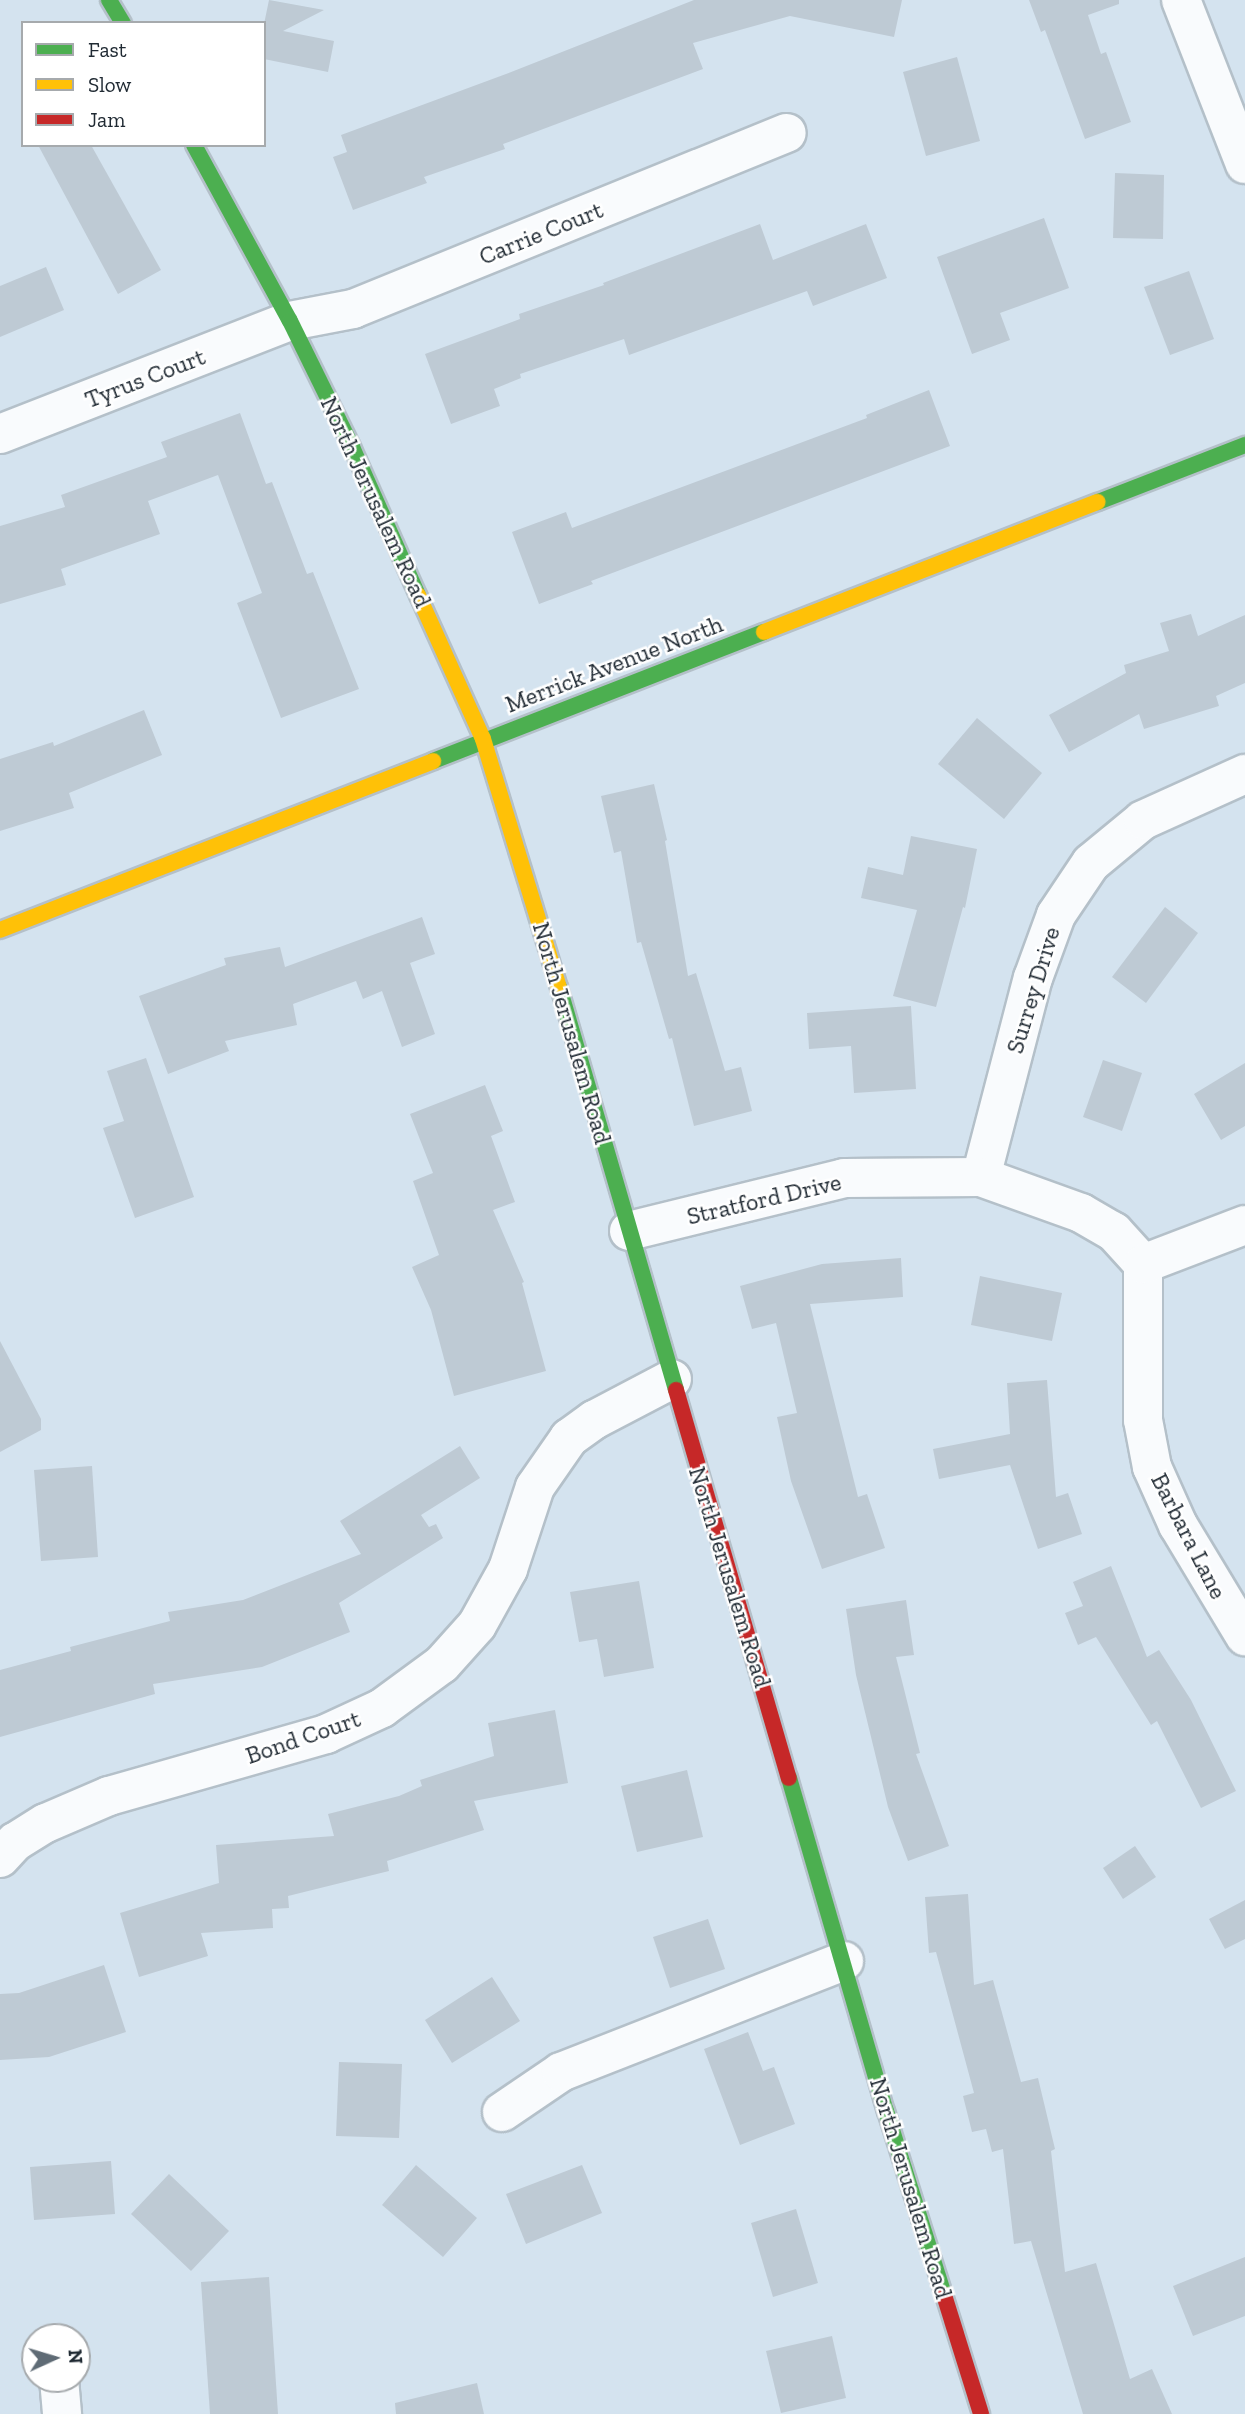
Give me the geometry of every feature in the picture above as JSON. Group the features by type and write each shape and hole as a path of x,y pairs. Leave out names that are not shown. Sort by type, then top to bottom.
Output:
{"main road":[{"path":"109,0 122,21"},
{"name":"North Jerusalem Road","path":"195,147 290,321 411,573 483,739 886,2111 981,2414"},
{"name":"Merrick Avenue North","path":"0,930 483,739 1245,445"}],"street":[{"path":"1193,4 1245,164"},
{"name":"Carrie Court","path":"290,321 353,310 787,133"},
{"name":"Tyrus Court","path":"0,434 290,321"},
{"name":"Surrey Drive","path":"981,1177 1033,978 1056,915 1091,863 1143,820 1245,774"},
{"name":"Stratford Drive","path":"629,1231 844,1178 981,1177 1081,1213 1114,1233 1143,1264"},
{"path":"1143,1264 1245,1225"},
{"name":"Barbara Lane","path":"1143,1264 1143,1420 1152,1466 1178,1525 1245,1636"},
{"name":"Bond Court","path":"0,1858 15,1842 46,1823 108,1796 326,1734 382,1708 442,1664 477,1625 508,1569 535,1487 569,1438 594,1420 671,1379"},
{"path":"502,2112 561,2072 844,1961"},
{"path":"61,2393 62,2414"}],"building":[{"path":"269,0 324,10 283,31 334,41 328,72 266,59 265,21"},
{"path":"694,0 902,0 894,37 790,16 693,43 703,69 503,144 505,149 424,177 427,183 353,210 333,157 347,152 341,135"},
{"path":"1029,0 1119,0 1119,4 1088,15 1101,54 1106,52 1131,122 1085,139 1045,30 1041,32"},
{"path":"957,57 980,141 926,156 903,72"},
{"path":"39,147 92,147 161,270 118,294"},
{"path":"1115,173 1164,175 1163,239 1113,238"},
{"path":"1044,218 1069,288 1000,313 1010,340 972,354 937,257"},
{"path":"760,224 773,260 866,224 887,278 813,306 807,291 629,355 624,339 520,374 521,378 494,389 500,406 451,424 425,354 520,319 519,314 604,285 603,283"},
{"path":"46,267 64,310 0,337 0,286"},
{"path":"1189,271 1214,339 1170,355 1144,287"},
{"path":"929,390 950,446 591,581 593,584 539,604 512,532 566,512 572,528 867,418 866,415"},
{"path":"240,413 266,484 272,482 307,574 313,572 359,689 281,718 237,603 262,593 218,475 148,501 160,534 61,569 66,585 0,604 0,526 65,507 61,495 167,457 161,442"},
{"path":"1191,614 1198,636 1245,615 1245,683 1216,696 1219,706 1144,729 1139,714 1069,752 1049,715 1126,673 1124,665 1169,651 1160,623"},
{"path":"144,710 162,755 69,793 74,808 0,831 0,759 53,742 54,746"},
{"path":"977,718 1042,773 1004,819 938,764"},
{"path":"654,784 667,840 665,841 688,976 696,973 725,1071 741,1067 752,1111 694,1126 672,1038 669,1039 641,942 637,943 621,851 614,853 601,796"},
{"path":"911,836 977,849 965,908 963,907 936,1007 893,996 917,910 861,898 868,867 903,875"},
{"path":"1165,907 1198,933 1146,1003 1112,977"},
{"path":"422,917 435,954 410,963 435,1034 402,1047 382,991 363,999 356,981 293,1004 297,1025 225,1041 229,1051 168,1074 139,996 226,965 224,958 280,947 285,967"},
{"path":"911,1006 916,1089 854,1093 851,1046 809,1049 807,1013"},
{"path":"146,1058 194,1197 135,1218 103,1128 124,1121 107,1071"},
{"path":"1103,1060 1142,1073 1122,1131 1083,1117"},
{"path":"1245,1063 1245,1126 1221,1140 1194,1094"},
{"path":"485,1085 503,1131 491,1136 515,1202 493,1210 524,1282 522,1283 546,1371 454,1396 431,1310 412,1267 439,1255 413,1181 433,1173 410,1114"},
{"path":"901,1258 903,1297 810,1304 858,1497 867,1494 885,1548 822,1569 791,1481 777,1417 797,1413 776,1323 752,1329 740,1286 822,1264"},
{"path":"980,1276 1062,1293 1052,1341 971,1325"},
{"path":"0,1341 41,1419 41,1430 0,1452"},
{"path":"1047,1380 1056,1497 1068,1493 1082,1534 1038,1549 1010,1465 939,1479 933,1449 1010,1434 1007,1383"},
{"path":"460,1446 480,1478 421,1515 429,1527 436,1524 443,1538 339,1603 350,1632 262,1667 153,1684 155,1694 0,1737 0,1670 71,1651 70,1647 170,1621 168,1612 243,1600 361,1554 340,1521"},
{"path":"92,1466 98,1557 41,1561 34,1470"},
{"path":"1111,1566 1147,1657 1159,1650 1191,1700 1236,1791 1201,1808 1157,1721 1151,1725 1096,1637 1078,1645 1065,1613 1083,1606 1073,1582"},
{"path":"639,1581 654,1668 604,1677 597,1639 579,1642 570,1592"},
{"path":"906,1600 914,1655 896,1657 920,1753 916,1754 949,1846 908,1861 888,1807 856,1675 846,1609"},
{"path":"555,1710 568,1783 474,1801 484,1830 387,1861 389,1871 288,1896 289,1908 272,1909 273,1928 201,1933 208,1956 139,1977 120,1913 219,1883 216,1845 334,1836 328,1814 399,1796 422,1786 420,1780 494,1756 488,1723"},
{"path":"687,1770 703,1837 637,1852 621,1786"},
{"path":"1135,1846 1156,1877 1123,1899 1103,1868"},
{"path":"968,1894 974,1985 993,1980 1021,2082 1038,2078 1055,2149 1051,2151 1065,2272 1096,2263 1130,2379 1152,2369 1172,2414 1083,2414 1031,2241 1014,2244 1003,2149 992,2152 986,2129 972,2132 963,2096 974,2093 936,1952 929,1953 925,1897"},
{"path":"1245,1900 1245,1939 1225,1949 1209,1919"},
{"path":"708,1919 725,1969 670,1988 653,1937"},
{"path":"104,1965 126,2032 49,2057 0,2060 0,1994 19,1993"},
{"path":"492,1977 520,2021 452,2063 425,2020"},
{"path":"748,2032 763,2071 774,2067 795,2124 740,2145 704,2049"},
{"path":"339,2062 402,2064 399,2138 336,2136"},
{"path":"111,2161 115,2214 34,2220 30,2167"},
{"path":"416,2165 477,2218 443,2257 382,2205"},
{"path":"582,2165 602,2213 526,2244 506,2194"},
{"path":"169,2174 229,2231 191,2271 131,2214"},
{"path":"796,2209 818,2283 773,2297 751,2223"},
{"path":"1245,2257 1245,2316 1193,2336 1173,2286"},
{"path":"269,2277 278,2414 210,2414 201,2282"},
{"path":"832,2336 846,2398 781,2413 766,2351"},
{"path":"477,2383 484,2414 396,2414 395,2403"}],"traffic: fast":[{"path":"109,0 122,21"},
{"path":"195,147 290,321 352,447 418,595"},
{"path":"1098,502 1245,445"},
{"path":"433,761 764,632"},
{"path":"559,987 676,1390"},
{"path":"789,1778 886,2111 944,2295"}],"traffic: slow":[{"path":"764,632 1098,502"},
{"path":"418,595 483,739 559,987"},
{"path":"0,930 433,761"}],"traffic: jam":[{"path":"676,1390 789,1778"},
{"path":"944,2295 981,2414"}]}
